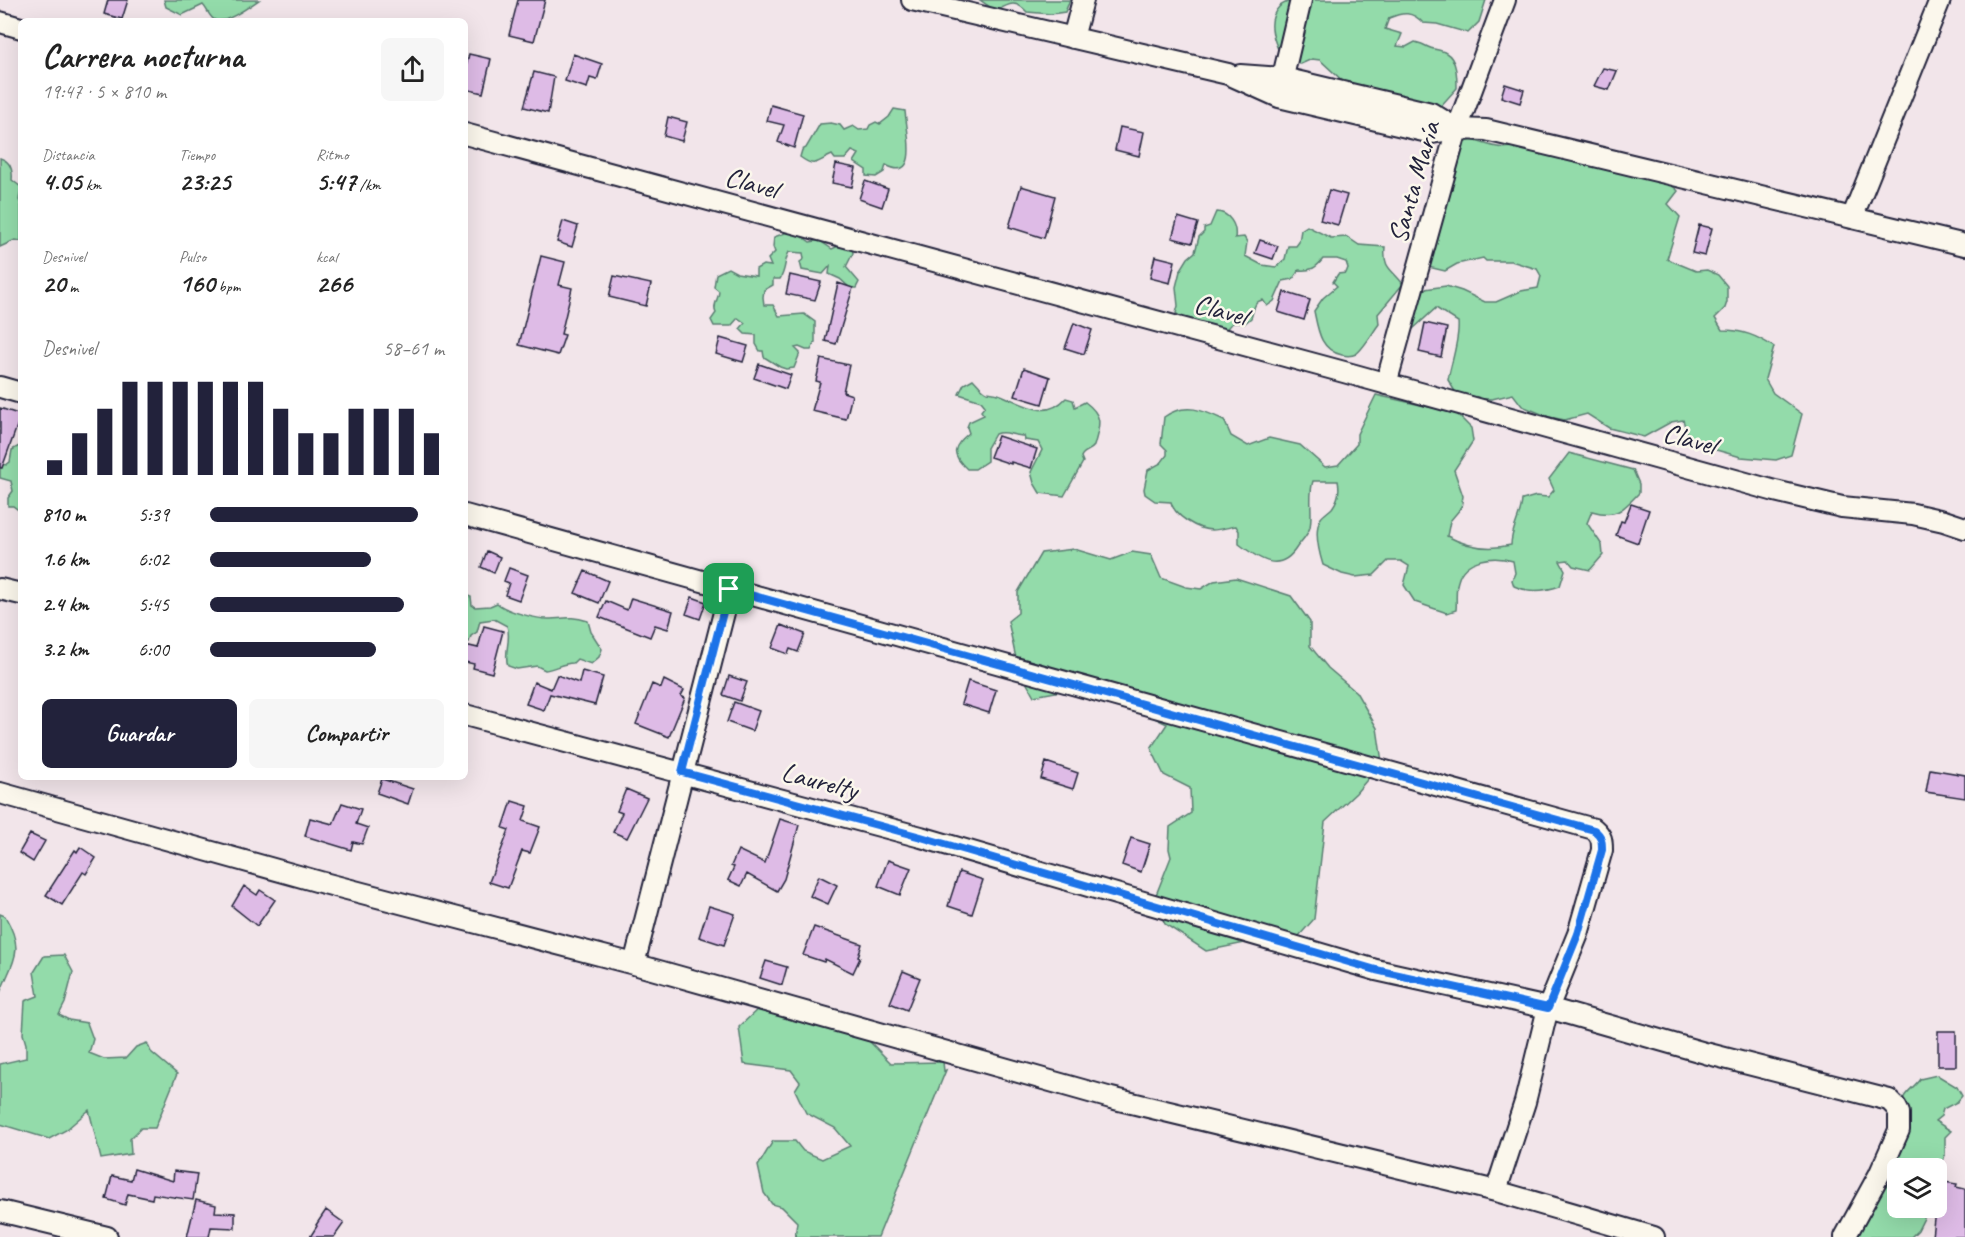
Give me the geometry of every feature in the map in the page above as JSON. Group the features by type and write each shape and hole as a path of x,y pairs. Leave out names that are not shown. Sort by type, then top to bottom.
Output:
{"street":[{"path":"912,0 1228,74 1283,78 1431,113 1457,129"},
{"path":"1073,38 1083,0"},
{"path":"1279,98 1301,0"},
{"name":"Santa María","path":"1386,384 1457,129 1505,0"},
{"path":"1852,218 1940,0"},
{"path":"0,22 18,27"},
{"path":"1228,74 1279,98 1432,133 1457,129 1486,129 1965,246"},
{"name":"Clavel","path":"468,135 1776,491 1842,507 1913,514 1965,528"},
{"path":"0,387 18,392"},
{"path":"468,516 1594,830 1602,840 1602,850 1578,934 1548,1008 1525,1102 1496,1191"},
{"path":"0,589 18,593"},
{"path":"634,964 729,589"},
{"name":"Laurelty","path":"468,716 921,837 1376,970 1548,1008 1705,1053 1889,1100 1899,1113 1899,1130 1879,1175 1845,1237"},
{"path":"0,793 320,882 634,964 1111,1098 1496,1191 1654,1237"},
{"path":"0,1211 107,1237"}],"green space":[{"path":"164,0 259,0 228,18 212,18 203,5 182,15 166,7"},
{"path":"980,0 1070,0 1065,12 1051,14 1027,12 1016,4 996,11"},
{"path":"1291,0 1486,0 1479,22 1468,33 1437,24 1423,23 1415,16 1407,14 1389,18 1385,29 1402,34 1397,46 1406,47 1417,42 1444,52 1452,59 1456,69 1457,88 1438,109 1346,84 1320,60 1312,59 1301,64 1285,62 1275,42 1272,20 1279,7"},
{"path":"894,109 905,111 909,151 904,167 897,169 886,165 884,172 876,177 866,176 866,170 854,162 859,154 852,151 845,159 835,159 832,155 813,163 800,157 802,150 806,148 820,124 840,125 844,130 853,126 859,130 868,129 876,122 880,124 889,117"},
{"path":"1472,140 1499,147 1516,146 1628,169 1667,183 1678,191 1668,204 1680,217 1667,259 1696,271 1707,270 1718,275 1727,286 1725,308 1715,318 1722,330 1750,334 1774,347 1765,379 1773,393 1802,414 1791,455 1776,460 1741,457 1702,446 1689,439 1683,420 1671,422 1644,437 1609,428 1587,414 1565,420 1549,417 1522,406 1513,394 1492,399 1459,398 1448,380 1457,343 1458,322 1436,308 1401,340 1404,304 1425,289 1446,286 1485,302 1496,302 1521,291 1538,288 1541,276 1537,269 1511,261 1486,261 1483,258 1457,264 1445,271 1428,267 1425,254 1427,198 1459,144"},
{"path":"0,158 8,164 12,180 18,185 18,240 0,247"},
{"path":"1216,212 1225,214 1231,220 1235,228 1235,238 1244,237 1247,242 1245,256 1262,265 1276,267 1285,259 1288,246 1296,246 1301,230 1307,226 1331,238 1347,237 1359,245 1385,247 1385,260 1403,284 1378,314 1379,324 1365,344 1356,354 1351,355 1342,355 1329,349 1321,338 1314,311 1323,298 1337,286 1333,282 1338,274 1346,273 1348,268 1346,262 1337,259 1323,259 1313,268 1299,270 1293,279 1283,281 1274,301 1267,306 1263,300 1257,302 1251,318 1244,324 1232,324 1224,333 1182,319 1176,313 1178,306 1176,287 1180,271 1195,252 1199,237 1204,232 1204,228 1210,226"},
{"path":"796,232 810,242 822,240 832,249 843,244 852,248 853,253 846,267 859,282 856,288 850,288 840,279 829,274 830,266 823,274 802,270 800,262 804,259 803,253 789,252 780,279 773,279 773,285 764,290 764,305 773,305 779,316 804,314 815,322 815,342 811,350 795,348 800,353 794,368 786,369 764,357 763,351 760,351 756,344 756,335 745,334 740,329 745,323 738,318 731,326 714,326 711,320 716,313 715,307 719,294 714,287 716,274 728,268 737,273 756,276 756,269 763,265 771,266 768,259 775,252 774,237"},
{"path":"973,379 987,392 999,394 1026,406 1042,410 1058,405 1066,398 1073,400 1075,407 1085,402 1095,412 1099,427 1094,446 1082,455 1083,462 1064,496 1040,493 1031,472 1042,450 1038,442 1025,440 1024,436 995,434 987,448 987,461 975,469 967,469 958,459 957,446 969,433 967,427 969,422 984,415 981,411 985,406 981,401 959,394 964,384"},
{"path":"1376,395 1456,413 1471,428 1473,441 1454,470 1463,496 1461,508 1450,521 1447,536 1462,543 1486,547 1511,545 1522,500 1536,496 1548,497 1554,490 1549,479 1569,453 1633,470 1639,484 1639,493 1623,508 1613,513 1592,511 1587,523 1602,545 1603,555 1590,570 1573,566 1568,560 1560,561 1565,570 1560,586 1531,590 1514,586 1513,561 1497,558 1481,560 1466,567 1461,573 1457,588 1456,610 1447,613 1415,602 1404,585 1409,566 1401,561 1388,561 1374,575 1355,577 1323,565 1317,529 1321,518 1336,502 1339,491 1338,481 1313,481 1309,530 1290,555 1277,562 1262,559 1239,544 1239,531 1236,526 1215,530 1200,528 1182,517 1171,502 1155,501 1145,494 1148,470 1161,463 1167,455 1167,450 1161,444 1164,417 1172,412 1194,409 1216,416 1224,420 1231,436 1248,446 1269,438 1300,445 1325,467 1338,465 1357,444 1357,434"},
{"path":"18,447 18,510 8,506 8,498 13,491 11,481 0,478 0,463 6,465 10,462 12,450"},
{"path":"1074,549 1111,560 1132,552 1151,555 1161,578 1186,587 1201,589 1214,581 1236,578 1291,596 1310,622 1310,646 1328,668 1356,692 1377,728 1382,762 1356,793 1325,822 1314,919 1298,937 1275,948 1259,940 1206,951 1165,924 1154,900 1171,857 1170,827 1191,813 1190,788 1164,775 1151,748 1167,724 1142,712 1072,689 1034,696 1018,668 1008,621 1018,613 1018,592 1041,553"},
{"path":"468,596 471,597 472,605 475,607 497,603 514,612 539,618 573,618 588,621 591,632 602,649 599,657 591,664 577,659 573,663 545,670 537,666 517,669 508,666 507,626 494,619 480,621 477,632 471,636 469,642"},
{"path":"0,914 5,916 11,928 16,947 13,962 0,993"},
{"path":"64,955 73,972 65,1003 59,1015 69,1020 87,1023 93,1039 89,1053 104,1059 126,1058 136,1047 147,1043 151,1052 177,1074 155,1128 141,1128 130,1139 131,1154 101,1159 89,1110 66,1130 49,1139 0,1124 0,1064 26,1058 23,1034 25,1001 38,996 34,972 44,956"},
{"path":"760,1007 868,1040 891,1063 943,1062 944,1071 946,1070 878,1237 795,1237 797,1222 782,1207 772,1204 764,1193 758,1166 773,1141 795,1141 803,1151 822,1159 850,1146 835,1128 806,1113 795,1090 800,1082 791,1070 744,1064 739,1027"},
{"path":"1937,1075 1957,1087 1962,1096 1957,1102 1943,1109 1941,1116 1935,1121 1951,1131 1945,1137 1944,1158 1894,1158 1908,1129 1910,1114 1901,1105 1904,1097 1920,1079"},
{"path":"1887,1172 1887,1218 1924,1218 1918,1230 1911,1237 1855,1237"}],"building":[{"path":"108,0 128,0 122,18 104,14"},
{"path":"518,0 545,0 534,41 509,35"},
{"path":"469,54 491,59 483,93 468,90"},
{"path":"573,54 602,64 597,80 590,78 587,88 565,81"},
{"path":"1603,68 1617,71 1609,90 1594,86"},
{"path":"534,72 554,77 548,113 524,107"},
{"path":"1505,84 1524,90 1520,103 1501,97"},
{"path":"771,105 803,114 794,148 778,142 784,125 767,121"},
{"path":"668,117 687,122 682,141 664,136"},
{"path":"1120,127 1144,132 1139,156 1115,150"},
{"path":"836,164 856,168 852,187 832,183"},
{"path":"865,181 888,189 882,207 859,199"},
{"path":"1021,186 1055,196 1044,238 1009,227"},
{"path":"1329,190 1347,195 1338,225 1320,220"},
{"path":"1178,217 1198,223 1192,243 1172,238"},
{"path":"563,221 578,226 572,247 557,242"},
{"path":"1699,225 1712,228 1705,256 1692,253"},
{"path":"1260,240 1278,246 1273,259 1255,253"},
{"path":"541,256 565,262 559,285 572,288 561,334 565,335 558,355 519,345"},
{"path":"1155,256 1175,261 1170,283 1150,278"},
{"path":"790,275 821,282 815,300 786,294"},
{"path":"614,276 651,284 646,306 609,297"},
{"path":"838,283 853,288 836,344 825,341"},
{"path":"1284,292 1310,300 1304,320 1278,312"},
{"path":"1074,323 1092,330 1084,354 1065,348"},
{"path":"1425,323 1447,328 1441,357 1419,352"},
{"path":"720,338 748,346 743,362 716,354"},
{"path":"821,359 849,365 843,392 852,395 846,419 812,411 820,382 816,381"},
{"path":"759,364 791,375 786,389 754,378"},
{"path":"1024,368 1050,377 1042,404 1015,396"},
{"path":"0,408 18,414 18,423 2,468 0,468"},
{"path":"998,436 1037,449 1031,468 990,457"},
{"path":"1631,504 1649,510 1638,543 1616,535"},
{"path":"487,551 500,557 494,573 481,567"},
{"path":"509,568 528,575 519,600 505,595 509,583 504,581"},
{"path":"585,571 608,581 599,603 575,593"},
{"path":"692,597 706,602 700,619 686,614"},
{"path":"631,598 673,611 668,629 655,625 650,637 599,617 606,601 627,610"},
{"path":"781,625 805,634 798,652 790,649 788,654 772,648"},
{"path":"484,626 503,631 492,673 473,668 474,664 468,663 468,646 478,648"},
{"path":"582,671 603,677 595,705 550,694 544,710 526,704 534,682 551,689 557,675 579,683"},
{"path":"729,676 747,682 740,701 723,695"},
{"path":"664,680 684,690 681,696 685,698 669,737 636,724 652,684 661,688"},
{"path":"968,681 996,690 989,713 961,704"},
{"path":"734,702 759,711 752,731 727,722"},
{"path":"1046,762 1078,773 1073,789 1041,779"},
{"path":"1930,769 1965,775 1965,798 1926,792"},
{"path":"382,780 413,789 408,804 377,793"},
{"path":"626,789 647,798 627,838 613,832 622,813 617,811"},
{"path":"512,801 528,806 523,821 540,827 530,853 522,851 508,888 489,882 509,830 503,828"},
{"path":"342,803 361,809 356,824 368,828 362,844 353,842 351,850 305,836 310,818 333,824"},
{"path":"780,819 799,825 784,879 777,891 747,874 741,886 728,880 738,850 765,863"},
{"path":"30,834 45,841 33,862 19,853"},
{"path":"1131,838 1150,844 1141,872 1122,865"},
{"path":"80,847 96,858 86,874 83,872 62,905 46,895 75,850 77,852"},
{"path":"888,860 911,868 900,895 878,886"},
{"path":"959,872 983,880 972,914 948,906"},
{"path":"819,876 837,885 828,904 810,896"},
{"path":"244,886 257,895 260,890 275,900 257,926 232,906"},
{"path":"709,906 735,914 724,945 699,937"},
{"path":"814,927 862,944 858,957 860,958 853,973 825,959 824,962 803,955"},
{"path":"766,961 787,967 782,985 760,978"},
{"path":"903,971 920,978 907,1010 890,1003"},
{"path":"1938,1031 1956,1031 1956,1066 1938,1066"},
{"path":"134,1169 173,1181 174,1171 197,1174 193,1200 153,1194 152,1199 128,1194 125,1205 106,1199 112,1176 131,1180"},
{"path":"1947,1182 1957,1184 1956,1187 1965,1189 1965,1237 1932,1237 1934,1218 1947,1218"},
{"path":"196,1200 216,1205 215,1212 235,1213 235,1228 211,1227 209,1237 187,1237"},
{"path":"326,1210 344,1223 334,1237 310,1237 316,1225"}],"route":[{"path":"729,589 1594,830 1602,840 1602,850 1578,934 1548,1008 1376,970 921,837 682,772 729,589"}]}
